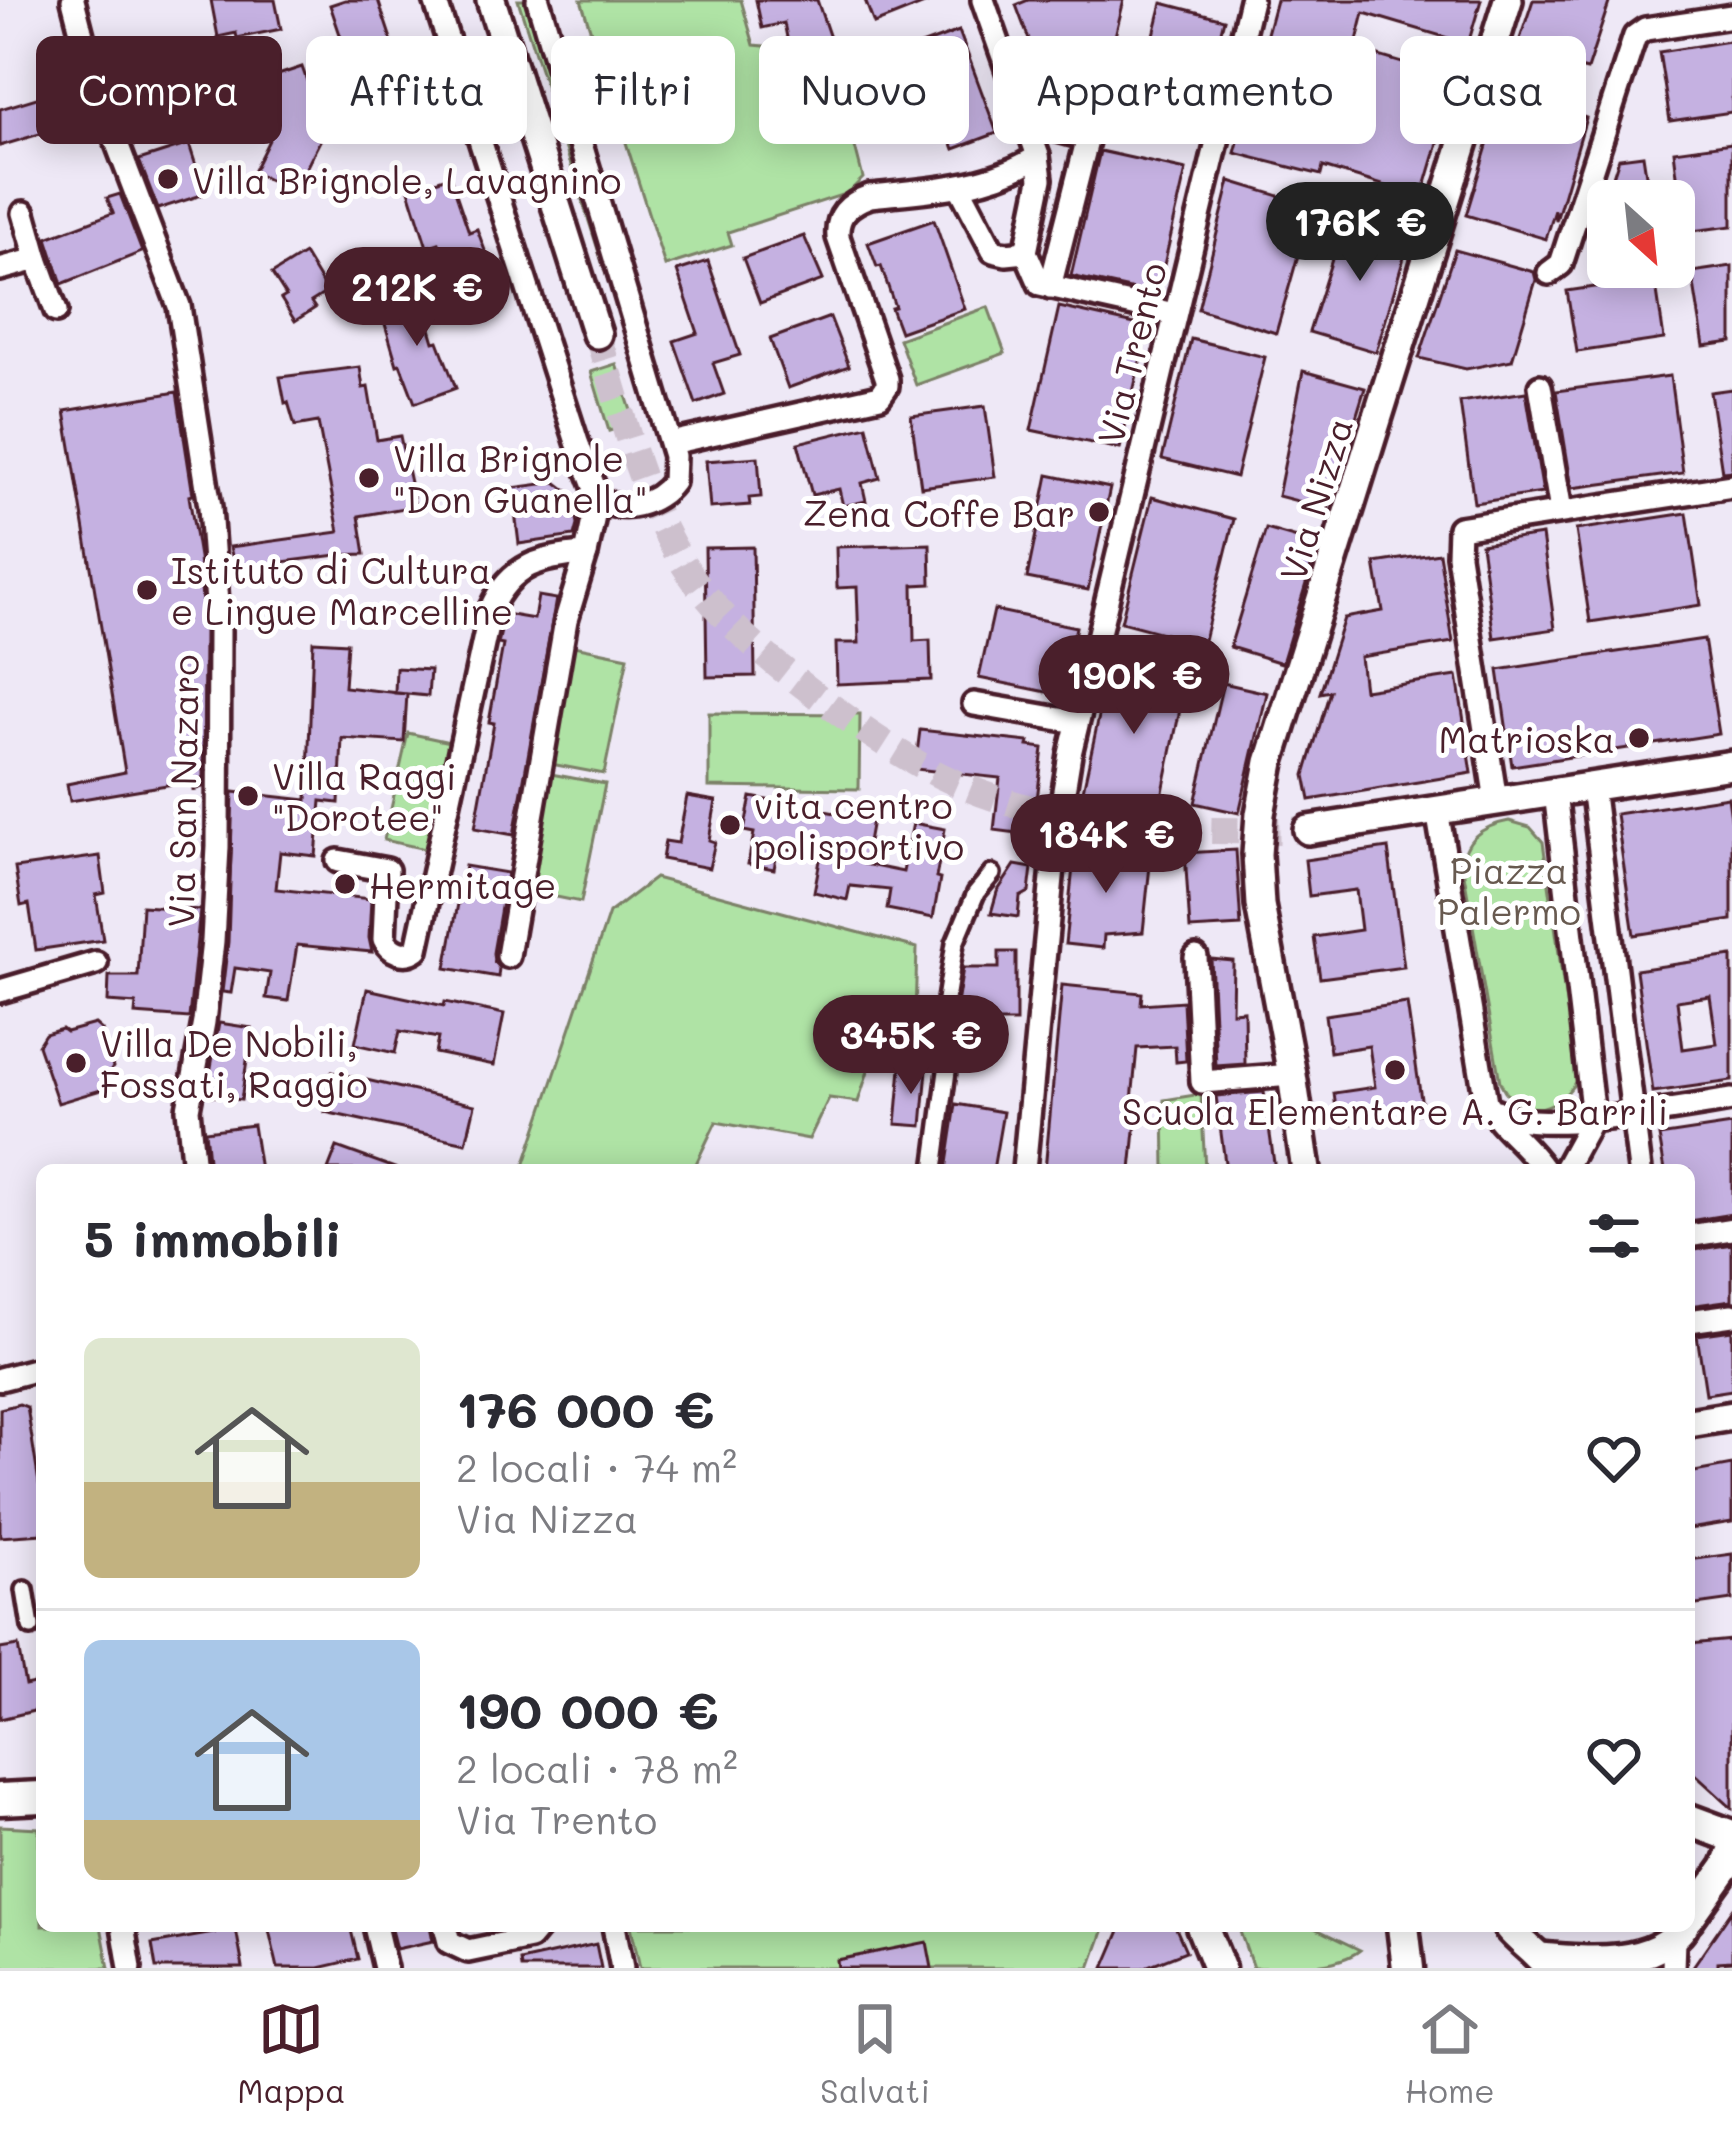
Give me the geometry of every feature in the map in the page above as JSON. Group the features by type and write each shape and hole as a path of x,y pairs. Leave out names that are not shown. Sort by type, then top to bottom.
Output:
{"main road":[{"path":"0,1799 36,1797"},
{"path":"1695,1822 1732,1836"},
{"path":"1204,1932 1219,1968"},
{"path":"1404,1932 1408,1968"}],"street":[{"name":"Via San Nazaro","path":"73,0 95,86 179,306 210,507 219,631 218,847 204,1022 188,1108 192,1159"},
{"path":"435,0 598,497 566,620 508,956"},
{"path":"491,0 597,334"},
{"path":"538,0 671,443 675,474 664,494 646,502 609,506 598,497"},
{"path":"983,0 996,36"},
{"name":"Via Trento","path":"1025,1164 1055,846 1077,722 1249,0"},
{"name":"Via Nizza","path":"1305,1164 1260,905 1259,814 1270,762 1508,0"},
{"path":"1549,274 1561,264 1635,36 1645,29 1732,16"},
{"path":"1016,253 1041,178 1034,144"},
{"path":"1050,286 1087,144"},
{"path":"671,443 880,396 887,379 838,236 838,222 848,206 870,196 959,186 1021,167 1038,156"},
{"path":"959,186 993,251 1016,253 1040,284 1174,314"},
{"path":"24,213 56,311"},
{"path":"0,269 37,259"},
{"path":"1540,386 1561,511"},
{"path":"1496,801 1457,555 1459,528 1732,486"},
{"path":"338,861 387,870 384,939 398,952 417,949 490,608 502,587 529,565 555,556 586,554"},
{"path":"974,704 1077,722"},
{"path":"1308,830 1732,765"},
{"path":"1592,786 1639,1164"},
{"path":"1555,792 1593,1117 1567,1164"},
{"path":"1437,810 1486,1102 1495,1118 1523,1141 1540,1164"},
{"path":"935,1164 947,1072 941,1031 952,955 976,893 992,874"},
{"path":"1196,957 1202,1082 1292,1075"},
{"path":"0,991 96,963"},
{"path":"1486,1102 1507,1118 1528,1121 1632,1114 1732,1100"},
{"path":"1695,1235 1732,1229"},
{"path":"1695,1321 1732,1315"},
{"path":"0,1379 36,1370"},
{"path":"1695,1422 1732,1416"},
{"path":"25,1589 31,1627"},
{"path":"1695,1915 1732,1852"},
{"path":"124,1932 130,1968"},
{"path":"376,1932 385,1968"},
{"path":"447,1932 449,1942 468,1952 530,1938 535,1932"},
{"path":"615,1932 622,1968"},
{"path":"1512,1932 1544,1962 1594,1961 1652,1952 1680,1938"}],"green space":[{"path":"518,0 524,0 551,86 551,103"},
{"path":"581,0 741,0 754,45 759,45 759,144 854,144 863,178 848,193 728,232 732,245 665,266 626,144 735,144 735,36 592,36"},
{"path":"564,144 569,144 627,340"},
{"path":"988,307 1005,353 916,385 899,339"},
{"path":"616,364 635,423 609,431 591,372"},
{"path":"574,646 628,657 604,774 551,764"},
{"path":"709,713 860,714 859,789 709,787"},
{"path":"408,733 454,743 430,850 384,840"},
{"path":"551,774 605,784 581,902 527,891"},
{"name":"Piazza Palermo","path":"1509,821 1530,827 1543,842 1577,1079 1560,1098 1536,1108 1516,1103 1500,1082 1463,868 1470,842 1490,827"},
{"path":"655,878 917,948 914,1050 876,1046 858,1102 829,1098 809,1139 716,1122 696,1164 525,1164 609,913"},
{"path":"1201,1094 1205,1164 1165,1164 1164,1100"},
{"path":"0,1826 36,1828 36,1932 102,1932 109,1968 0,1968"},
{"path":"632,1932 1103,1932 1090,1968 640,1968"},
{"path":"1240,1932 1322,1932 1360,1950 1325,1964 1253,1968"}],"building":[{"path":"211,0 275,0 281,29 218,36"},
{"path":"378,0 390,36 341,36 330,5"},
{"path":"756,0 817,0 829,36 787,36 784,23 762,28"},
{"path":"865,0 932,0 932,1 874,24"},
{"path":"1028,0 1124,0 1115,36 1028,36 1016,5"},
{"path":"1276,0 1481,0 1470,36 1441,36 1364,13 1358,36 1266,36"},
{"path":"1533,0 1610,0 1587,70 1586,36 1521,36"},
{"path":"1162,3 1224,19 1220,36 1154,36"},
{"path":"1729,41 1732,112 1670,121 1659,52"},
{"path":"1376,55 1400,62 1400,144 1438,144 1422,197 1323,167 1321,175 1235,153 1237,144 1376,144"},
{"path":"969,58 993,122 993,134 969,143"},
{"path":"302,67 306,144 318,144 294,192 253,172 267,144 282,144 282,74"},
{"path":"36,98 36,135 0,146 0,109"},
{"path":"1732,143 1732,226 1695,231 1695,180 1678,180 1674,151"},
{"name":"Villa Brignole, Lavagnino","path":"189,144 205,194 158,209 139,160"},
{"path":"1488,144 1578,144 1556,221 1555,210 1546,239 1466,215"},
{"path":"1100,151 1186,170 1157,295 1071,276"},
{"path":"1643,155 1647,180 1612,180 1619,158"},
{"path":"450,176 469,232 477,229 504,302 477,311 475,307 464,311 439,243 427,247 409,190"},
{"path":"1230,181 1312,206 1276,333 1198,309"},
{"path":"120,194 142,252 62,284 47,238 113,213 107,198"},
{"path":"1346,215 1411,234 1376,352 1309,332"},
{"path":"934,220 965,309 900,332 881,266 877,267 868,243"},
{"path":"804,236 823,280 760,303 743,258"},
{"path":"1455,250 1534,272 1536,280 1512,360 1466,369 1419,358"},
{"path":"304,254 327,292 311,302 315,308 295,321 272,274"},
{"path":"708,261 740,355 713,363 724,394 696,404 674,341 698,333 677,271"},
{"path":"1732,266 1732,342 1704,346 1695,272"},
{"path":"1656,288 1664,339 1577,352 1567,291"},
{"path":"420,295 434,342 438,341 456,388 415,403 397,365 380,307"},
{"path":"1059,307 1148,327 1120,449 1031,430"},
{"path":"830,317 849,366 788,388 770,339"},
{"path":"1191,339 1265,357 1236,477 1162,459"},
{"path":"360,367 377,440 400,436 415,506 359,516 365,554 235,568 230,547 339,532 318,422 295,426 280,377"},
{"path":"1303,371 1365,388 1328,509 1278,496"},
{"path":"1670,376 1683,473 1572,488 1556,391"},
{"path":"1732,389 1732,471 1722,472 1710,392"},
{"name":"Istituto di Cultura e Lingue Marcelline","path":"177,392 193,495 189,496 204,632 203,787 193,790 191,781 70,801 67,784 125,772 65,411"},
{"path":"1526,392 1543,493 1474,503 1460,402"},
{"path":"985,406 995,477 921,487 911,416"},
{"path":"867,426 880,478 862,483 866,501 843,506 839,489 812,495 798,443"},
{"path":"758,457 761,497 749,498 750,505 710,508 706,461"},
{"path":"1048,475 1110,488 1088,590 1027,578"},
{"path":"556,482 573,495 574,536 519,544 512,488"},
{"path":"1152,497 1234,519 1203,644 1121,622"},
{"path":"1687,513 1701,605 1590,622 1576,530"},
{"path":"1266,529 1318,544 1282,663 1230,647"},
{"path":"1542,535 1555,629 1494,638 1481,544"},
{"path":"930,544 931,584 913,585 914,641 930,640 931,680 837,684 836,643 859,643 857,587 837,588 836,547"},
{"path":"753,547 755,676 707,677 705,548"},
{"path":"1439,553 1453,642 1360,657 1364,690 1457,676 1472,773 1310,800 1305,775 1330,691 1320,693 1344,618 1383,611 1375,563"},
{"path":"538,596 556,599 514,835 475,828 494,723 489,722 505,614 534,619"},
{"path":"994,610 1076,627 1061,695 979,678"},
{"path":"1704,639 1719,734 1512,766 1498,670"},
{"name":"Villa Raggi \"Dorotee\"","path":"313,641 347,643 344,687 395,693 396,668 430,670 428,696 407,694 404,742 342,738 339,803 321,801 316,856 280,852 276,889 371,899 372,952 297,945 288,1001 266,998 270,973 235,968 231,993 222,992 233,792 307,800"},
{"path":"1148,652 1153,679 1185,685 1159,811 1082,795 1109,670 1122,673 1133,655"},
{"path":"1223,683 1267,693 1239,813 1195,803"},
{"path":"920,730 1029,742 1028,746 1043,748 1033,835 994,830 1000,778 915,769"},
{"path":"687,796 716,801 709,868 662,859 665,841 678,843"},
{"path":"751,797 872,820 864,864 903,872 913,823 945,829 933,918 887,909 890,890 850,886 847,900 814,892 821,855 778,847 774,869 748,864 754,833 744,831"},
{"path":"1728,797 1732,920 1634,935 1616,814"},
{"path":"1075,848 1151,856 1143,932 1104,935 1103,948 1065,944"},
{"path":"1388,848 1404,967 1320,978 1314,937 1361,930 1356,890 1309,896 1305,860"},
{"path":"1236,850 1241,926 1190,929 1185,853"},
{"path":"100,856 105,893 96,895 103,940 36,950 29,904 21,906 15,868"},
{"path":"1015,865 1032,868 1029,892 1020,897 1018,917 991,913 997,892"},
{"path":"465,866 507,873 493,953 498,977 446,968"},
{"path":"142,906 200,910 189,1018 135,1014 136,1004 108,1002 109,976 138,976"},
{"path":"999,952 1016,952 1016,1022 974,1022 974,1010 956,1010 963,968 999,968"},
{"path":"1732,956 1732,1081 1653,1092 1636,970","holes":["1710,996 1717,1044 1683,1049 1677,1001"]},
{"path":"1211,959 1233,961 1232,1012 1244,1011 1245,1064 1216,1066"},
{"path":"1062,985 1142,993 1141,1004 1183,1001 1186,1061 1176,1062 1175,1046 1137,1048 1132,1164 1046,1164"},
{"path":"367,989 504,1014 494,1065 435,1053 438,1038 400,1031 395,1053 355,1044"},
{"name":"Scuola Elementare A. G. Barrili","path":"1407,1003 1423,1113 1338,1125 1334,1093 1375,1087 1369,1046 1330,1052 1325,1015"},
{"path":"219,1023 252,1028 241,1100 206,1095"},
{"name":"Villa De Nobili, Fossati, Raggio","path":"95,1024 102,1030 113,1067 101,1090 58,1103 38,1045 45,1034"},
{"path":"901,1068 927,1070 922,1126 896,1124"},
{"path":"332,1072 475,1105 466,1143 325,1112"},
{"path":"1264,1092 1274,1164 1225,1164 1216,1096"},
{"path":"956,1104 1003,1112 994,1164 947,1164"},
{"path":"253,1125 259,1164 208,1164 205,1131"},
{"path":"1732,1125 1732,1214 1695,1220 1695,1164 1664,1164 1659,1136"},
{"path":"337,1147 384,1164 330,1164"},
{"path":"1732,1244 1732,1300 1695,1305 1695,1250"},
{"path":"1732,1330 1732,1390 1706,1394 1697,1335"},
{"path":"27,1407 36,1464 36,1534 0,1537 0,1409"},
{"path":"1732,1465 1732,1522 1695,1528 1695,1472"},
{"path":"1732,1554 1732,1600 1695,1605 1695,1559"},
{"path":"1732,1640 1732,1808 1695,1774 1695,1643"},
{"path":"18,1646 25,1685 36,1682 36,1710 0,1719 0,1649"},
{"path":"1732,1910 1732,1961 1718,1962 1718,1968 1692,1968"},
{"path":"237,1932 243,1968 156,1968 152,1944"},
{"path":"269,1932 351,1932 358,1959 319,1968 278,1968"},
{"path":"392,1932 431,1932 433,1941 396,1949"},
{"path":"1119,1932 1178,1932 1186,1951 1143,1968 1104,1968"},
{"path":"927,1942 932,1968 838,1968 837,1960"},
{"path":"596,1944 601,1968 521,1968 520,1961"}],"tunnel":[{"path":"597,334 639,470 686,569 749,640 854,723 941,776 1029,808 1168,829 1308,830"}],"place":[{"name":"Villa Brignole, Lavagnino","path":"168,179"},
{"name":"Villa Brignole \"Don Guanella\"","path":"369,478"},
{"name":"Zena Coffe Bar","path":"1099,512"},
{"name":"Istituto di Cultura e Lingue Marcelline","path":"147,590"},
{"name":"Matrioska","path":"1639,738"},
{"name":"Villa Raggi \"Dorotee\"","path":"248,796"},
{"name":"vita centro polisportivo","path":"730,825"},
{"name":"Hermitage","path":"345,884"},
{"name":"Villa De Nobili, Fossati, Raggio","path":"76,1063"},
{"name":"Scuola Elementare A. G. Barrili","path":"1395,1070"}]}
